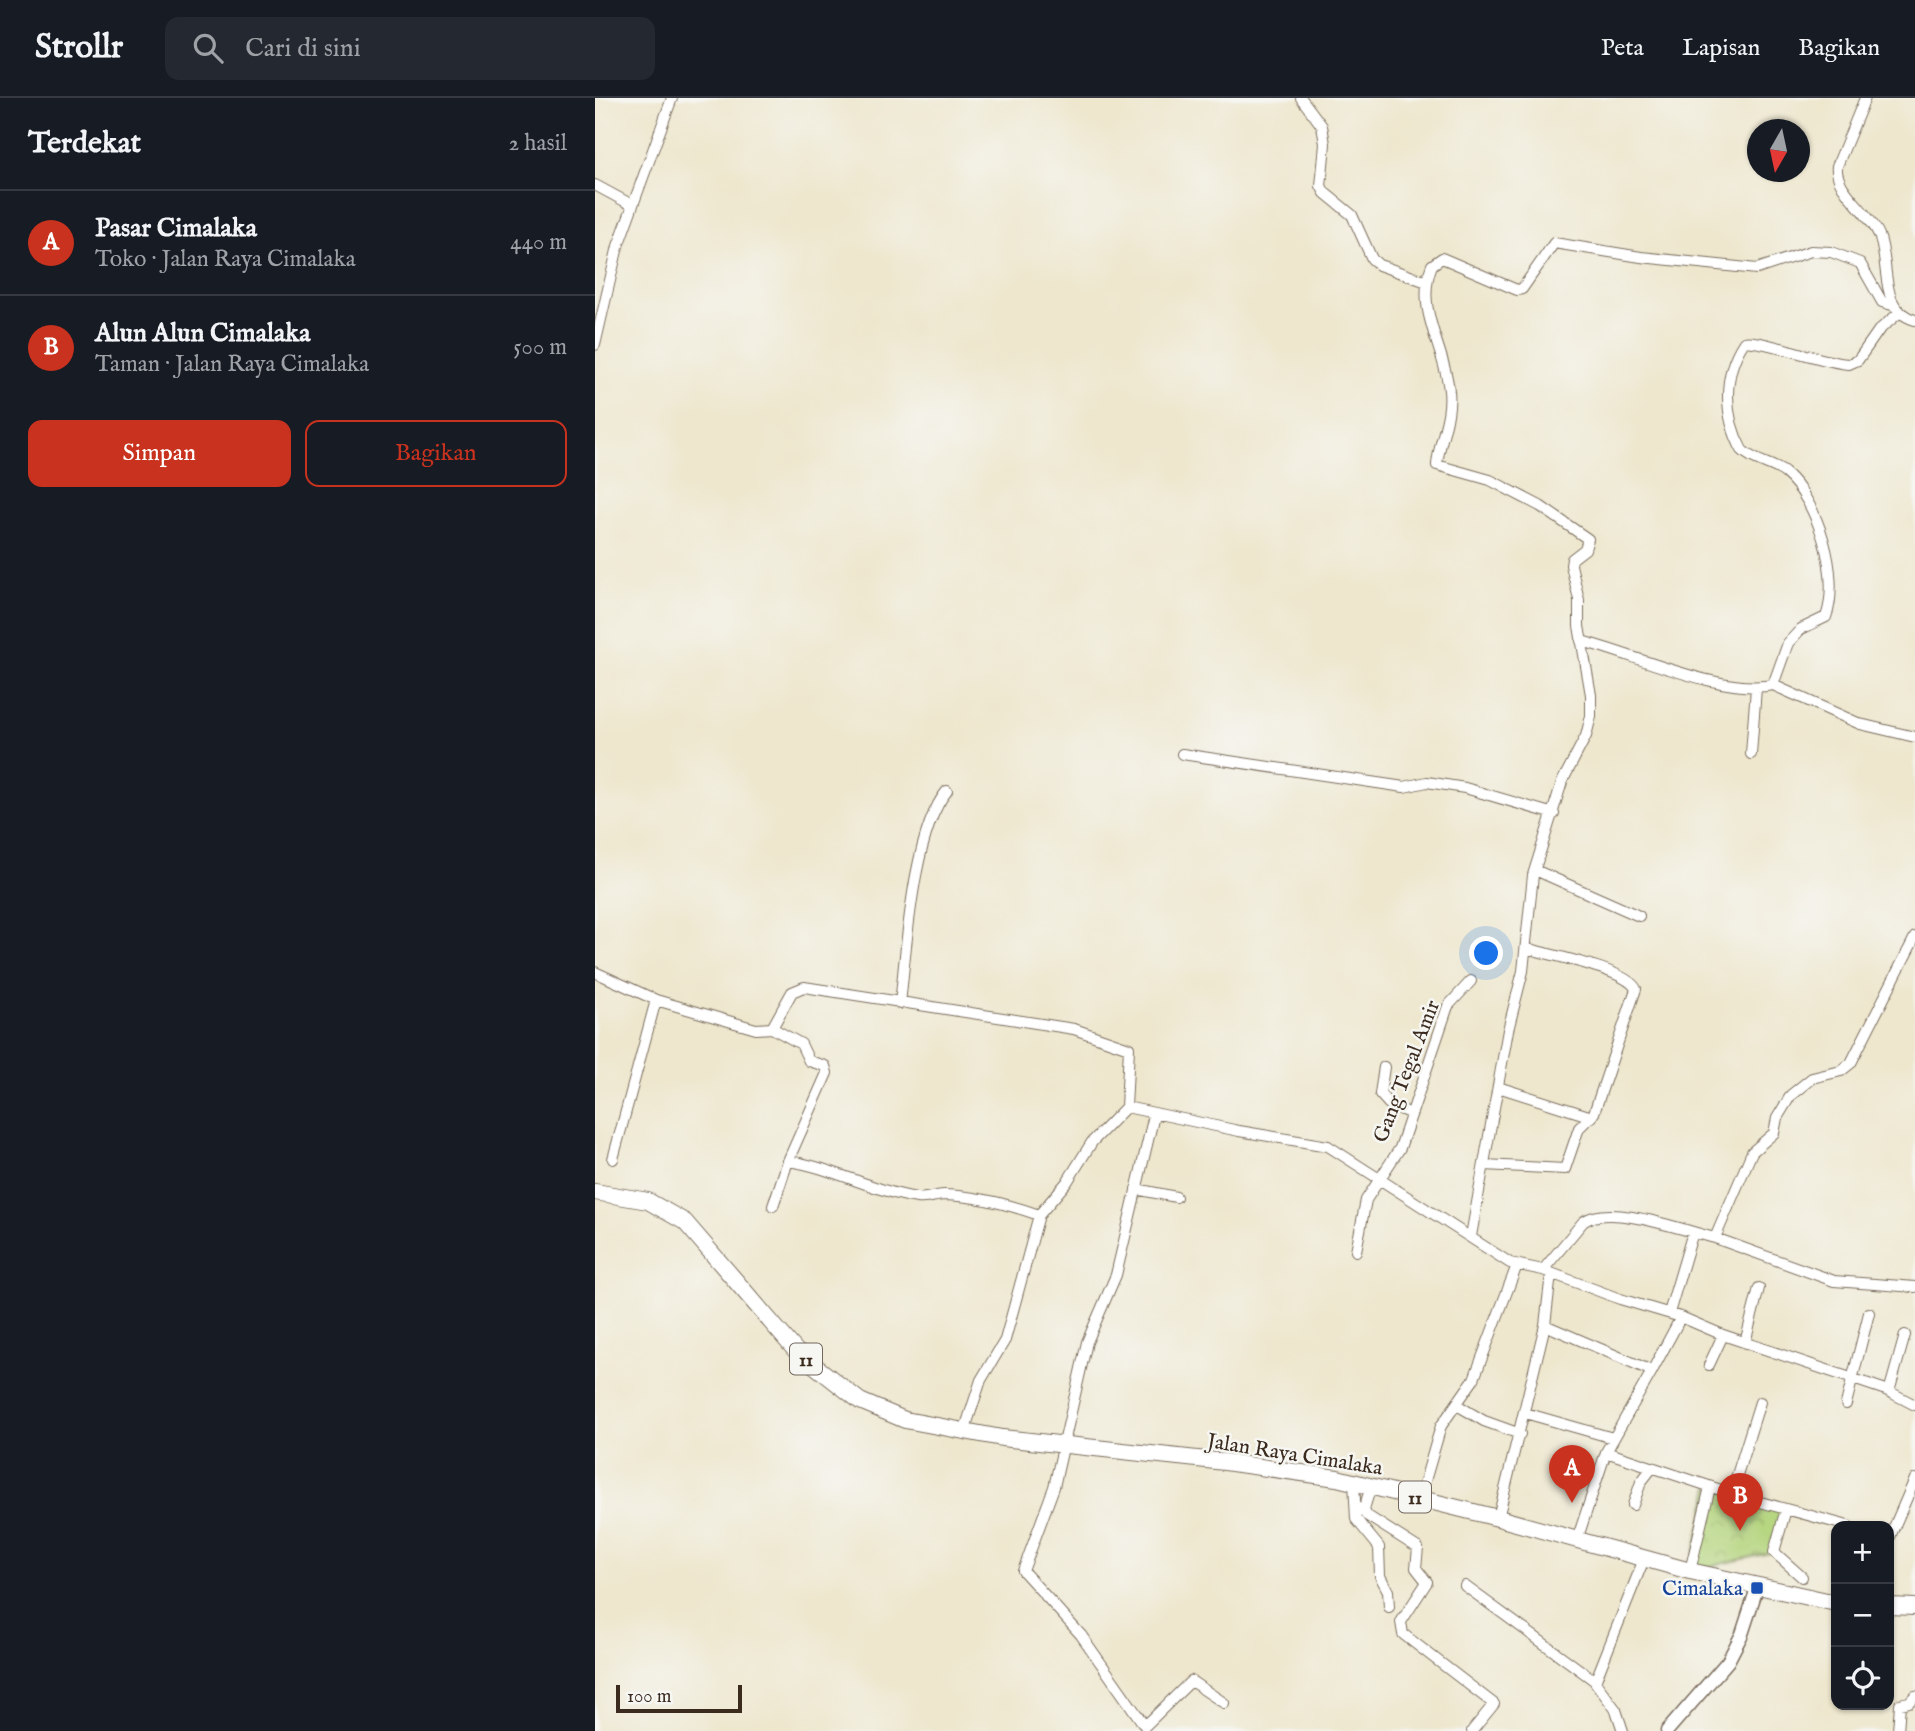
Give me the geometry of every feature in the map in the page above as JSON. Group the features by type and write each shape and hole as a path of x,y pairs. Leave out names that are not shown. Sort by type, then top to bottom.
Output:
{"highway":[{"name":"11","path":"595,1192 648,1201 685,1223 796,1351 860,1401 905,1420 964,1432 1066,1445"},
{"name":"Jalan Raya Cimalaka","path":"1066,1445 1270,1468 1354,1482 1757,1588"},
{"name":"11","path":"1757,1588 1831,1602"},
{"path":"1894,1606 1915,1607"}],"street":[{"path":"595,345 618,246 672,98"},
{"path":"1301,98 1322,126 1325,144 1321,186 1325,193 1352,215 1372,259 1379,265 1427,282"},
{"path":"1773,685 1788,643 1801,629 1826,617 1832,576 1818,518 1811,506 1785,474 1747,456 1739,444 1727,403 1737,358 1744,342 1752,341 1793,354 1849,363 1858,360 1895,309 1885,254 1878,234 1866,212 1842,187 1836,172 1865,98"},
{"path":"595,185 632,205"},
{"path":"1471,1236 1526,948 1529,900 1535,870 1562,782 1586,736 1591,716 1591,695 1581,641 1579,600 1571,565 1573,559 1585,549 1587,536 1490,480 1437,465 1448,418 1449,390 1443,355 1425,308 1427,282 1434,262 1442,258 1511,288 1522,289 1553,243 1641,257 1758,269 1800,254 1821,251 1845,256 1860,263 1882,302 1915,320"},
{"path":"1581,641 1688,673 1756,688 1773,685 1860,723 1915,737"},
{"path":"1751,754 1756,688"},
{"path":"1182,754 1404,788 1427,782 1465,788 1554,814"},
{"path":"900,1004 920,859 932,813 947,791"},
{"path":"1535,870 1639,916"},
{"path":"1716,1238 1752,1152 1770,1139 1777,1118 1801,1085 1812,1078 1842,1071 1851,1063 1915,937"},
{"path":"1485,1165 1563,1170 1579,1128 1592,1117 1636,987 1629,981 1593,966 1526,948"},
{"path":"595,972 656,1000 756,1029 772,1028 801,1044 809,1060 827,1069 824,1085 788,1161 773,1206"},
{"name":"Gang Tegal Amir","path":"1356,1251 1361,1213 1379,1178 1400,1148 1448,1006 1471,981"},
{"path":"772,1028 797,988 1074,1029 1126,1046 1130,1052 1126,1107 1092,1142 1067,1182 1039,1215 1005,1339 983,1374 964,1432"},
{"path":"613,1159 656,1000"},
{"path":"1384,1066 1380,1094 1389,1104 1411,1114"},
{"path":"1498,1087 1592,1117"},
{"path":"1126,1107 1154,1115 1326,1145 1497,1255 1517,1265 1547,1272 1681,1317 1745,1343 1889,1392 1915,1405"},
{"path":"1154,1115 1116,1275 1087,1342 1066,1445 1039,1534 1023,1571 1081,1635 1145,1726 1191,1681 1224,1703"},
{"path":"788,1161 818,1166 858,1182 913,1197 943,1195 994,1201 1039,1215"},
{"path":"1136,1189 1176,1197"},
{"path":"1498,1518 1545,1325 1547,1272 1583,1222 1591,1217 1639,1218 1716,1238 1834,1281 1915,1287"},
{"path":"1669,1313 1692,1232"},
{"path":"1420,1498 1441,1426 1458,1405 1480,1364 1517,1265"},
{"path":"1745,1343 1759,1288"},
{"path":"1846,1404 1869,1313"},
{"path":"1577,1540 1606,1452 1681,1317"},
{"path":"1545,1325 1652,1371"},
{"path":"1709,1365 1723,1335"},
{"path":"1889,1392 1905,1335"},
{"path":"1731,1494 1760,1402"},
{"path":"1458,1405 1484,1421 1520,1434"},
{"path":"1525,1413 1613,1438"},
{"path":"1606,1452 1731,1494 1831,1521"},
{"path":"1633,1505 1641,1482 1652,1468"},
{"path":"1894,1527 1915,1479"},
{"path":"1354,1482 1356,1519 1379,1547 1380,1576 1388,1591 1389,1607"},
{"path":"1371,1486 1364,1509 1366,1515 1417,1548 1416,1569 1427,1582 1401,1622 1403,1634 1494,1704 1472,1731"},
{"path":"1690,1571 1710,1487"},
{"path":"1786,1509 1774,1552 1802,1577"},
{"path":"1596,1679 1644,1559"},
{"path":"1465,1586 1596,1679 1616,1710 1623,1731"},
{"path":"1667,1731 1728,1661 1742,1634 1757,1588"},
{"path":"1898,1731 1900,1704 1909,1702 1915,1696"}],"green space":[{"path":"1710,1487 1786,1509 1774,1552 1690,1571"}],"place":[{"name":"Pasar Cimalaka","path":"1572,1503"},
{"name":"Alun Alun Cimalaka","path":"1740,1531"},
{"name":"Cimalaka","path":"1757,1588"}]}
